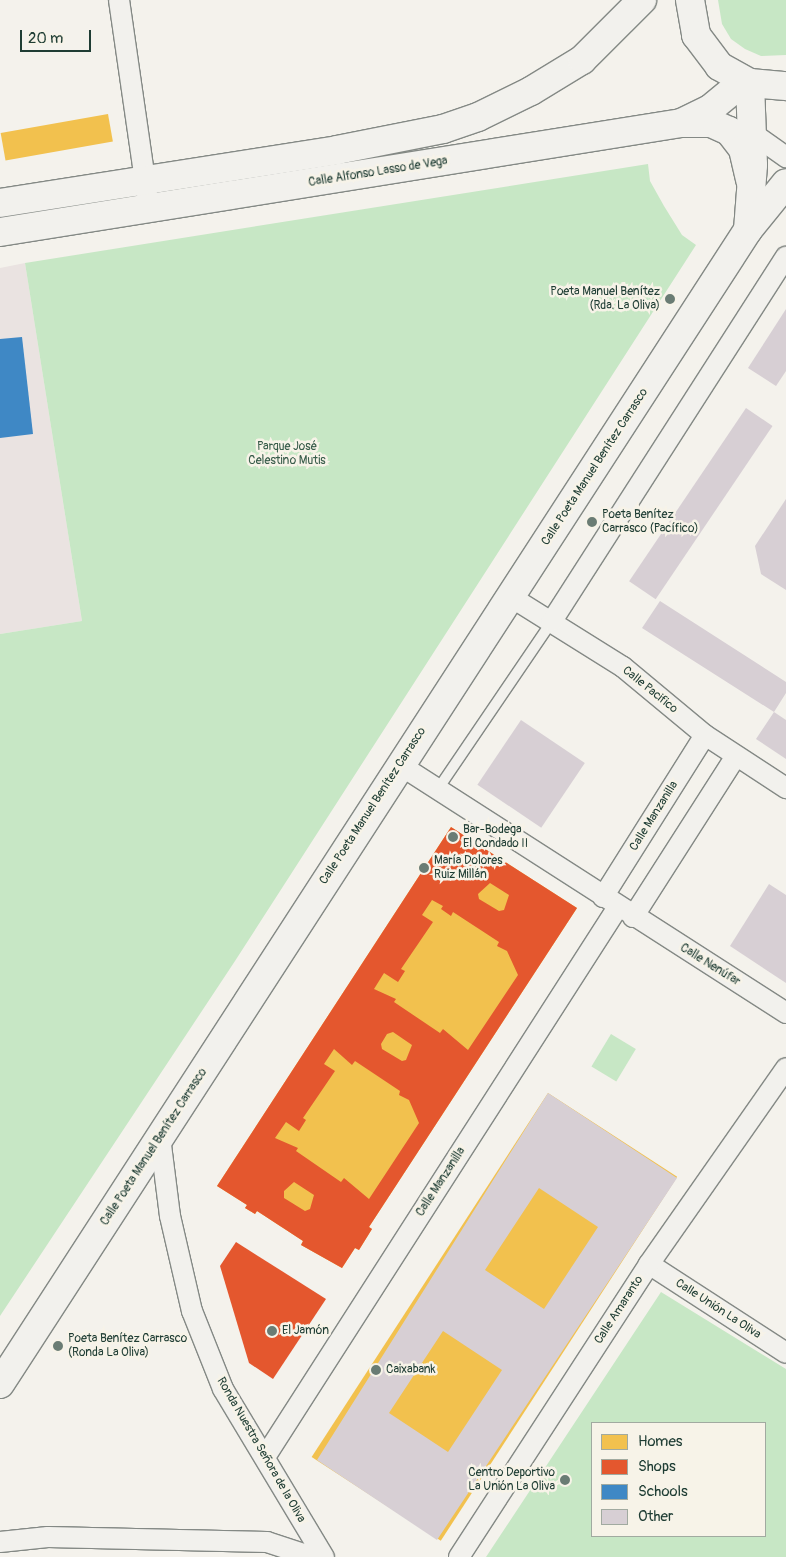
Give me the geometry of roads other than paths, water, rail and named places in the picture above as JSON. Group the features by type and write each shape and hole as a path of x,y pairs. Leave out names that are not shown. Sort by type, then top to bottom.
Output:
{"main road":[{"path":"0,203 346,148 443,130 478,117 532,91 582,60 642,0"},
{"path":"690,0 693,26 705,52 718,66 747,82 786,86"},
{"name":"Calle Alfonso Lasso de Vega","path":"0,232 681,123 710,109 747,82"},
{"name":"Calle Poeta Manuel Benítez Carrasco","path":"747,82 752,133 752,188 748,230"},
{"path":"681,123 711,123 729,131 743,149 752,188"},
{"name":"Calle Poeta Manuel Benítez Carrasco","path":"0,1384 748,230 786,183"}],"street":[{"path":"120,0 149,208"},
{"path":"752,133 786,157"},
{"path":"552,621 786,258"},
{"name":"Calle Pacifico","path":"511,597 623,667 705,735 786,788"},
{"name":"Calle Manzanilla","path":"618,907 705,735"},
{"name":"Calle Manzanilla","path":"265,1457 618,907 736,756"},
{"name":"Calle Nenúfar","path":"400,765 618,907 786,1013"},
{"name":"Calle Amaranto","path":"459,1557 649,1264 786,1068"},
{"name":"Ronda Nuestra Señora de la Oliva","path":"160,1137 170,1216 192,1311 222,1389 324,1557"},
{"name":"Calle Unión La Oliva","path":"649,1264 786,1353"},
{"path":"0,1542 48,1537 266,1542 313,1557"}],"lane":[{"path":"438,788 552,621"}],"place":[{"name":"Poeta Manuel Benítez (Rda. La Oliva)","path":"670,299"},
{"name":"Poeta Benítez Carrasco (Pacífico)","path":"592,522"},
{"name":"Bar-Bodega El Condado II","path":"453,837"},
{"name":"María Dolores Ruiz Millán","path":"424,868"},
{"name":"El Jamón","path":"272,1331"},
{"name":"Poeta Benítez Carrasco (Ronda La Oliva)","path":"58,1346"},
{"name":"Caixabank","path":"376,1370"},
{"name":"Centro Deportivo La Unión La Oliva","path":"565,1480"}],"park label":[{"name":"Parque José Celestino Mutis","path":"287,454"}]}
